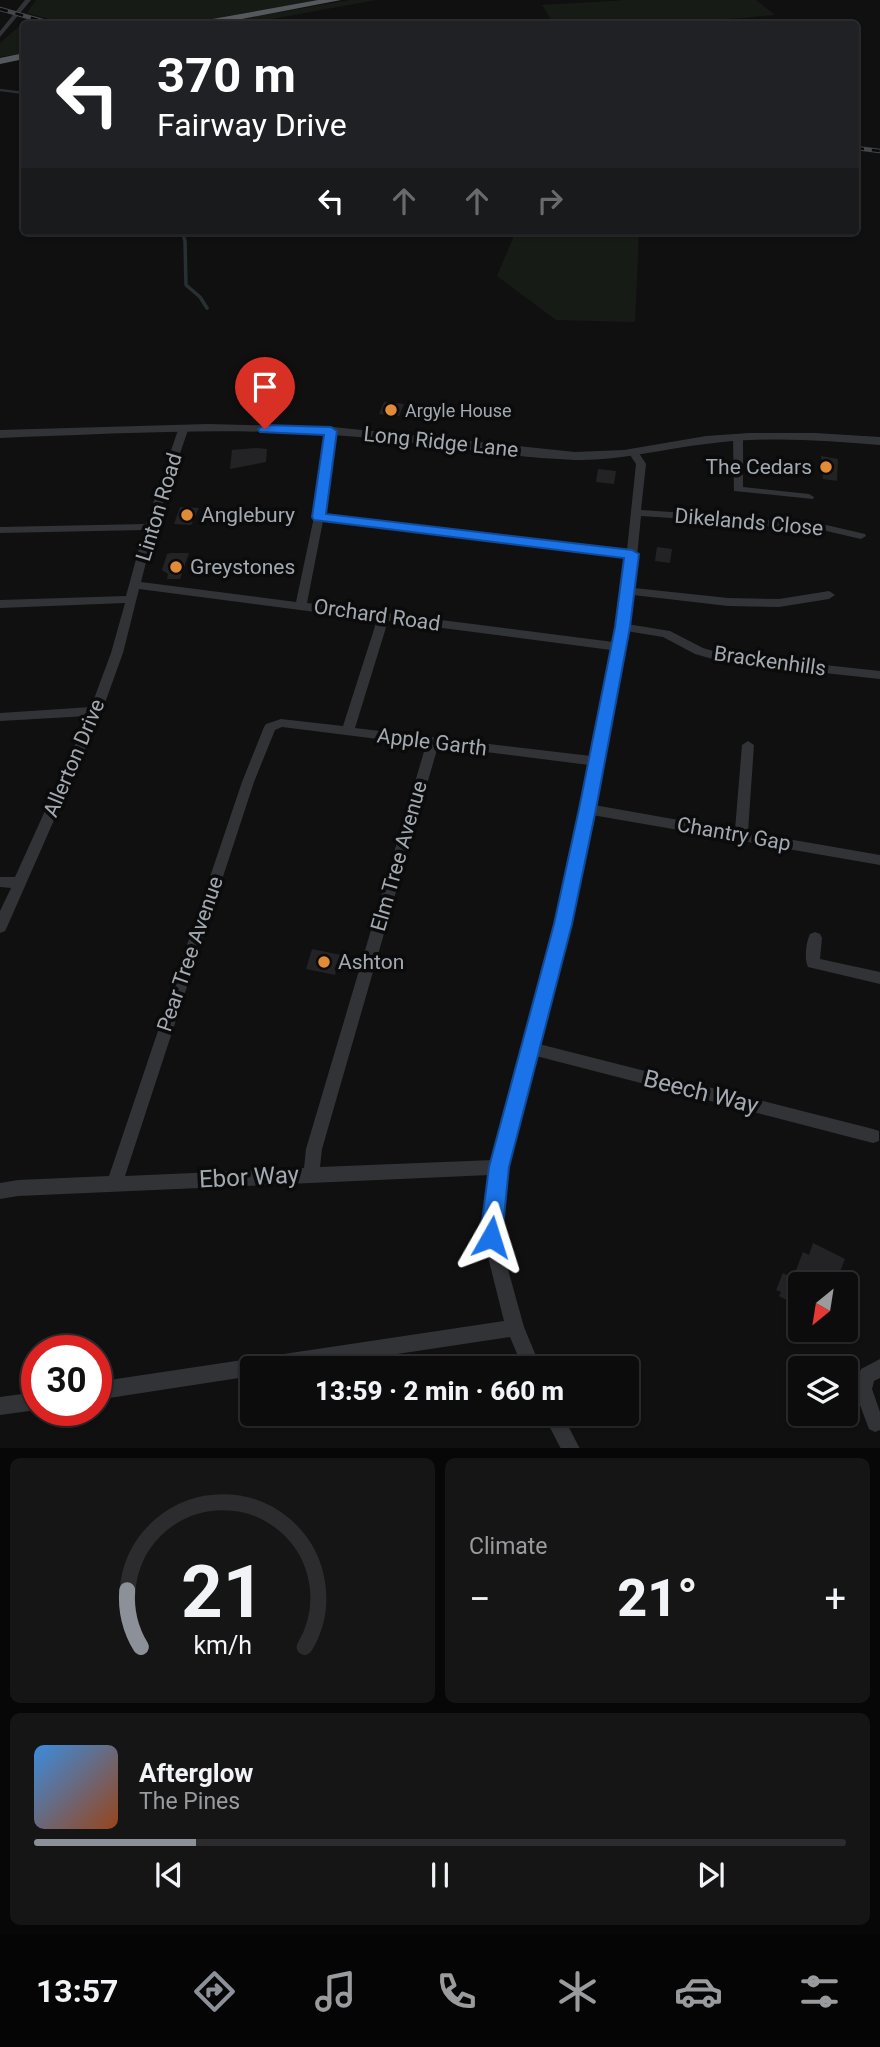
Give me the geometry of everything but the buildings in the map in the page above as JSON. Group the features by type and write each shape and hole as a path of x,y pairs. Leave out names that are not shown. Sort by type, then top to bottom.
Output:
{"highway":[{"path":"218,21 335,0"}],"street":[{"path":"0,35 27,0"},
{"name":"Long Ridge Lane","path":"0,434 183,430 331,431 574,456 633,452 738,438 880,441"},
{"name":"Linton Road","path":"136,585 150,527 183,430"},
{"path":"301,605 319,517 331,431"},
{"path":"738,438 738,489 808,496"},
{"path":"527,1356 515,1328 491,1237 499,1167 563,924 622,627 641,464 633,452"},
{"name":"Dikelands Close","path":"637,513 717,518 746,523 809,524 861,536"},
{"path":"319,517 632,554"},
{"path":"0,530 150,527"},
{"name":"Orchard Road","path":"136,585 618,647"},
{"name":"Allerton Drive","path":"0,927 96,711 136,585"},
{"path":"628,591 728,602 779,603 829,595"},
{"path":"0,604 132,599"},
{"path":"348,731 384,617"},
{"name":"Brackenhills","path":"622,627 666,634 699,651 723,658 880,675"},
{"path":"0,717 96,711"},
{"name":"Apple Garth","path":"270,727 281,723 595,761"},
{"name":"Pear Tree Avenue","path":"115,1183 247,782 270,727"},
{"name":"Elm Tree Avenue","path":"311,1174 314,1149 433,741"},
{"path":"741,835 748,745"},
{"name":"Chantry Gap","path":"587,809 880,860"},
{"path":"0,882 20,883"},
{"path":"815,938 813,963 880,978"},
{"name":"Beech Way","path":"529,1048 873,1136"},
{"name":"Ebor Way","path":"0,1191 115,1183 499,1167"},
{"path":"112,1389 515,1328"},
{"path":"874,1423 863,1389 867,1375 880,1368"},
{"path":"0,1406 21,1403"},
{"path":"559,1426 571,1448"}],"shaded area":[{"path":"36,0 323,0 200,21 57,21 27,13"},
{"path":"349,0 376,0 260,21 230,21"},
{"path":"627,0 756,0 775,15 705,21 552,21 542,5"},
{"path":"21,25 21,54 0,57 0,43"},
{"path":"514,235 639,235 635,322 556,320 497,276"}],"waterway":[{"path":"0,90 21,93"},
{"path":"183,235 186,285 200,297 207,308"}],"railway":[{"path":"0,9 42,21"},
{"path":"859,148 880,151"}],"place":[{"name":"Argyle House","path":"391,410"},
{"name":"The Cedars","path":"826,467"},
{"name":"Anglebury","path":"187,515"},
{"name":"Greystones","path":"176,567"},
{"name":"Ashton","path":"324,962"}],"route":[{"path":"265,429 331,431 319,517 632,554 622,627 587,809 563,924 499,1167 491,1237"}]}
